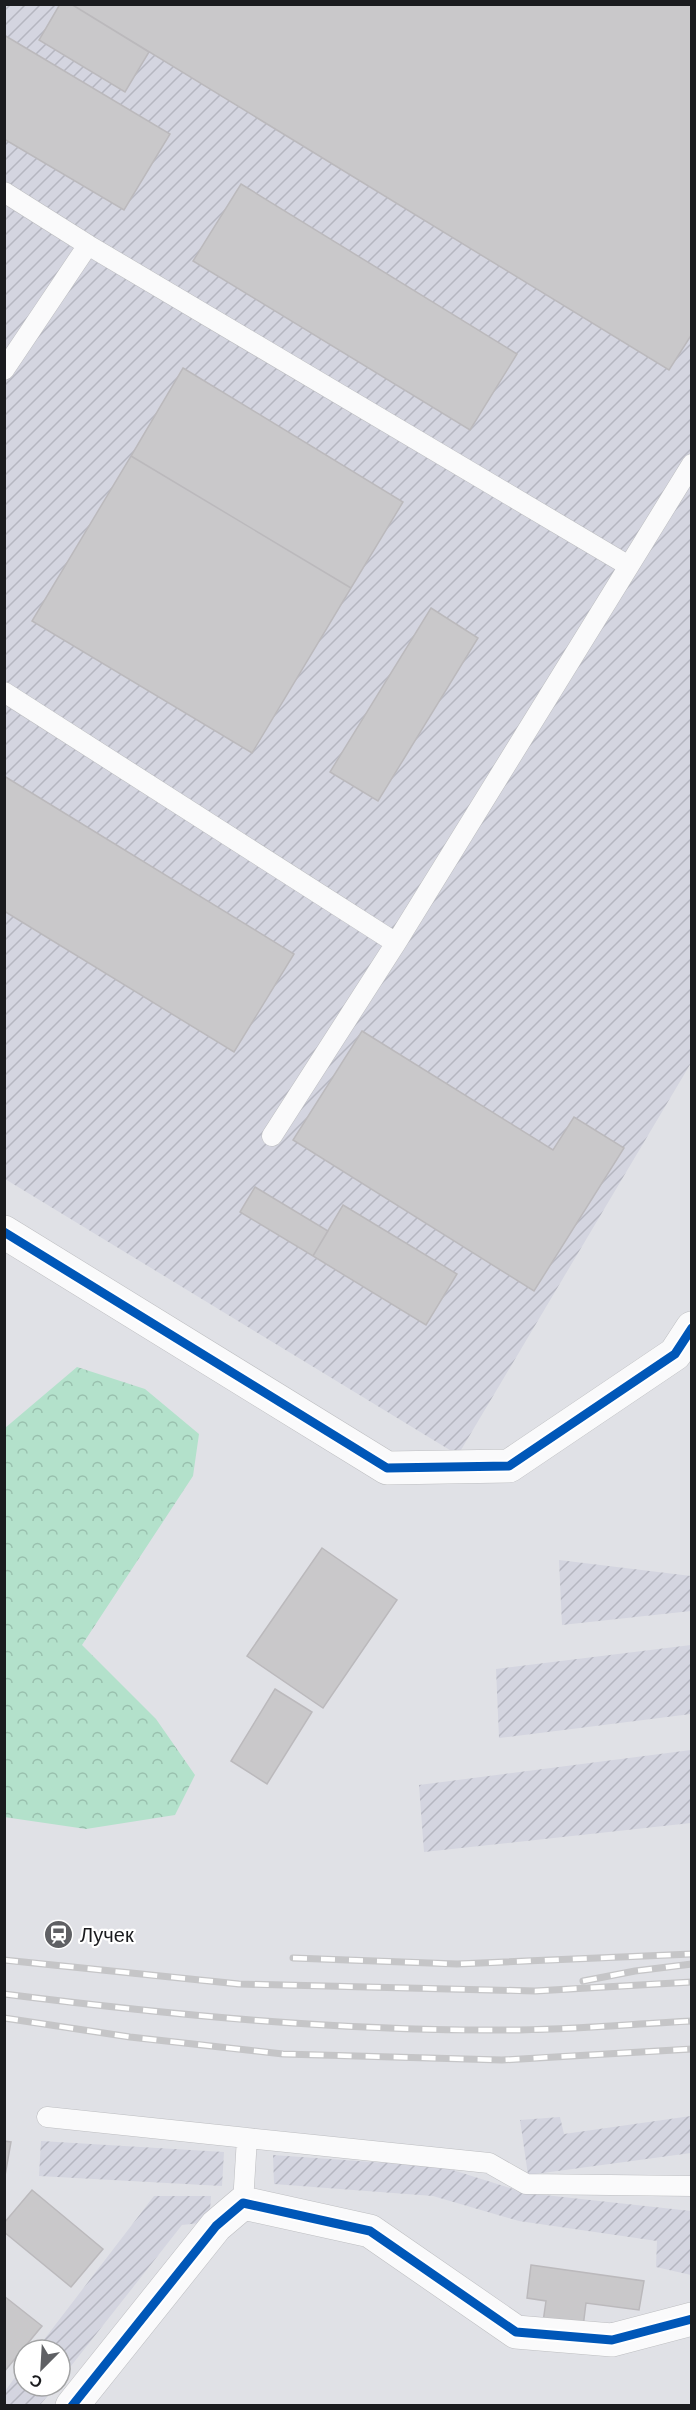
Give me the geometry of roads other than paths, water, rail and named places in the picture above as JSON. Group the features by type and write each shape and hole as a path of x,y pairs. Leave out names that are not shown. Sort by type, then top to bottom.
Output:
{"street":[{"path":"4,1233 387,1468 509,1466 675,1354 692,1328"},
{"path":"72,2406 216,2226 243,2203 370,2231 516,2332 612,2340 692,2319"}],"lane":[{"path":"4,192 88,245 629,566"},
{"path":"4,370 88,245"},
{"path":"272,1136 396,943 692,464"},
{"path":"4,692 396,943"},
{"path":"47,2117 489,2163 526,2184 692,2186"},
{"path":"243,2203 247,2138"}],"railway":[{"path":"293,1958 457,1964 692,1954"},
{"path":"4,1960 239,1984 535,1991 692,1982"},
{"path":"583,1981 635,1971 692,1964"},
{"path":"4,1994 192,2015 380,2028 529,2030 692,2021"},
{"path":"4,2018 130,2037 283,2054 502,2060 692,2049"}],"place":[{"name":"Лучек","path":"59,1935"}]}
